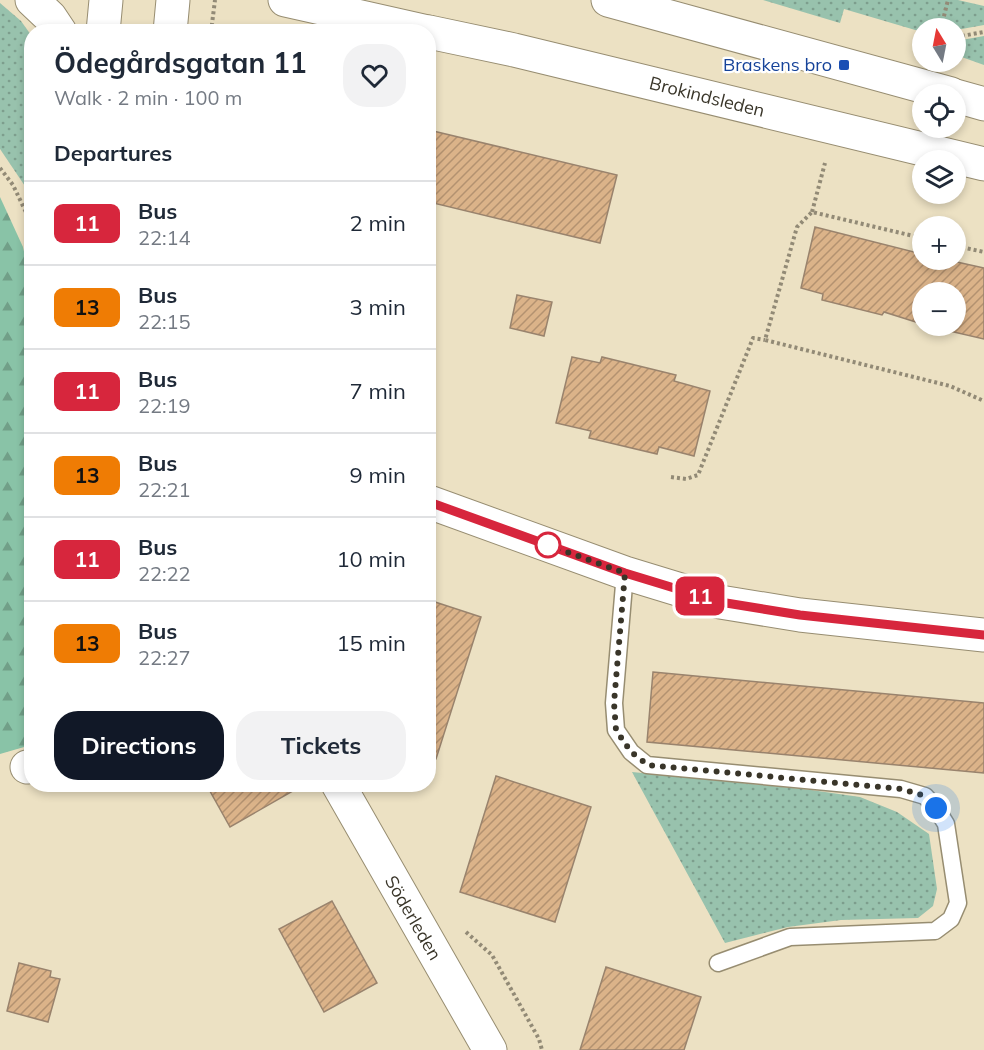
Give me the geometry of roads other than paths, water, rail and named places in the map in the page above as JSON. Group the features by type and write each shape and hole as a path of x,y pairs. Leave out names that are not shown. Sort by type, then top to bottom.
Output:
{"main road":[{"path":"32,0 55,24"},
{"path":"104,24 106,0"},
{"path":"171,24 173,0"},
{"name":"Brokindsleden","path":"285,0 393,24"},
{"path":"608,0 915,84"},
{"name":"Brokindsleden","path":"436,33 514,50 984,164"},
{"path":"966,99 984,104"},
{"path":"436,505 625,573 720,602 800,615 984,635"},
{"name":"Söderleden","path":"343,792 490,1050"}],"lane":[{"path":"625,573 614,703 616,730 631,752 648,765 901,789 925,796 946,824 957,903 951,919 935,931 790,937 718,963"}],"place":[{"name":"Braskens bro","path":"844,65"}]}
